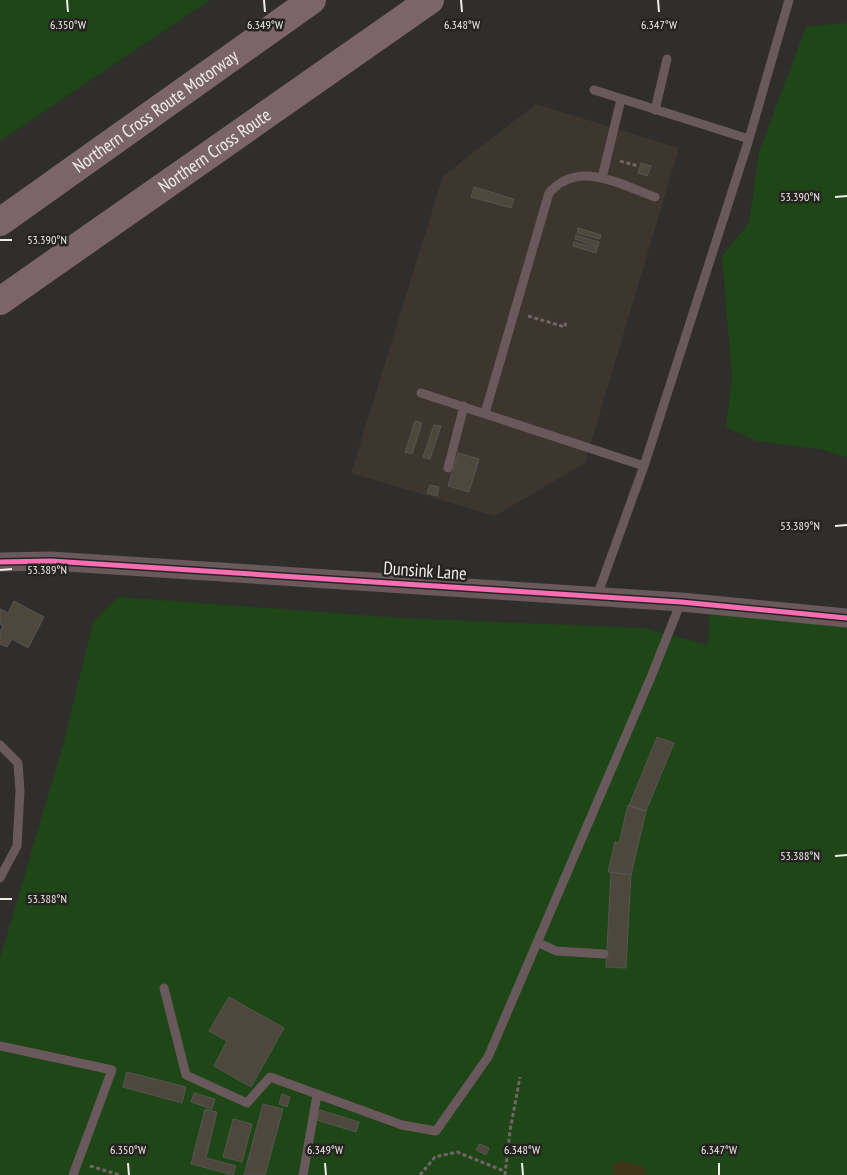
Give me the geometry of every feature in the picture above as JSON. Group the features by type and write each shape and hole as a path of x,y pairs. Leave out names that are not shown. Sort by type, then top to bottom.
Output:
{"highway":[{"name":"Northern Cross Route Motorway","path":"0,222 312,0"},
{"name":"Northern Cross Route","path":"0,301 430,0"},
{"path":"0,218 75,170"}],"street":[{"name":"Dunsink Lane","path":"0,562 51,561 597,596 847,618"}],"lane":[{"path":"597,596 644,466 749,140 789,0"},
{"path":"655,110 668,59"},
{"path":"594,90 749,140"},
{"path":"602,178 621,99"},
{"path":"485,413 549,193 558,182 573,176 588,175 655,196"},
{"path":"422,392 644,466"},
{"path":"448,468 464,406"},
{"path":"164,988 186,1075 247,1103 270,1077 402,1125 436,1131 488,1057 651,677 681,602"},
{"path":"0,745 18,763 20,792 18,846 0,878"},
{"path":"537,942 556,951 604,954"},
{"path":"0,1046 112,1070 73,1175"},
{"path":"303,1175 318,1095"}],"path":[{"path":"608,157 638,166"},
{"path":"515,312 564,327 566,321"},
{"path":"420,1175 435,1157 457,1152 505,1173 520,1077"},
{"path":"77,1162 120,1175"}],"shaded area":[{"path":"536,104 679,148 585,463 495,516 351,473 443,176"}],"green space":[{"path":"0,0 210,0 0,141"},
{"path":"847,23 847,457 820,449 756,441 726,427 732,377 722,256 749,223 759,152 806,27"},
{"path":"118,597 401,618 644,628 708,645 710,613 847,626 847,1175 0,1175 0,958 64,741 93,622"}],"sand":[{"path":"620,1161 644,1166 647,1175 613,1175 612,1166"}],"building":[{"path":"641,163 651,166 647,176 638,173"},
{"path":"474,187 514,199 511,208 471,197"},
{"path":"578,228 601,235 600,239 577,233"},
{"path":"576,235 599,242 598,247 575,239"},
{"path":"574,242 597,248 596,253 573,246"},
{"path":"415,421 422,423 412,454 405,452"},
{"path":"434,425 441,426 430,459 423,457"},
{"path":"458,453 479,459 469,492 448,486"},
{"path":"430,485 439,487 437,496 427,493"},
{"path":"14,601 44,617 28,648 12,639 7,647 0,644 0,632 3,626 0,624 0,609 8,613"},
{"path":"657,737 674,743 646,811 629,806"},
{"path":"628,805 646,811 631,875 608,872 615,842 619,843"},
{"path":"611,872 631,875 626,968 606,967"},
{"path":"229,997 284,1028 251,1087 214,1066 227,1041 209,1031"},
{"path":"127,1072 186,1087 182,1103 123,1087"},
{"path":"194,1093 215,1099 212,1109 191,1102"},
{"path":"282,1094 290,1097 287,1107 279,1104"},
{"path":"263,1104 283,1109 265,1175 244,1175"},
{"path":"205,1109 217,1112 206,1158 236,1166 233,1175 191,1164"},
{"path":"320,1110 359,1122 356,1132 317,1120"},
{"path":"233,1119 252,1124 242,1162 223,1157"},
{"path":"479,1144 489,1148 486,1155 476,1150"}],"cycle path":[{"path":"0,562 51,561 681,602 847,618"}]}
